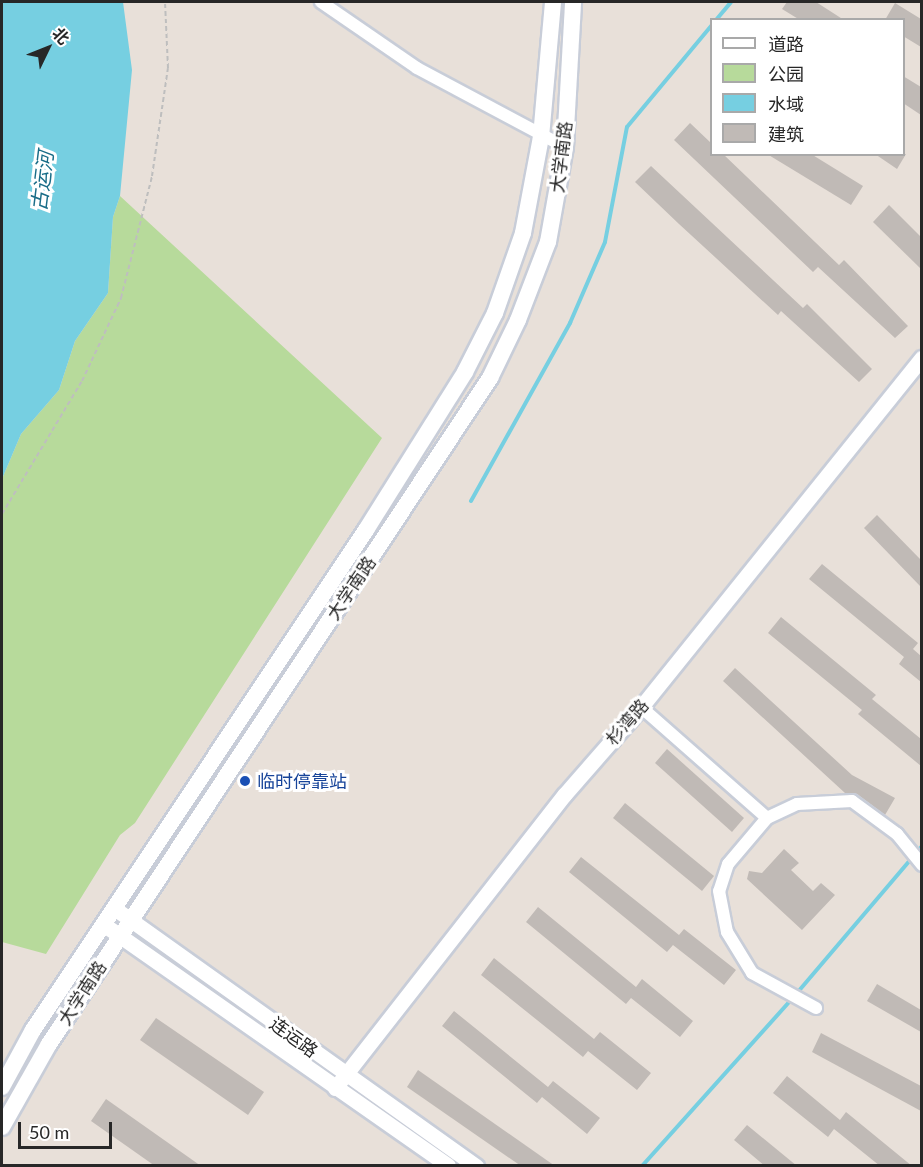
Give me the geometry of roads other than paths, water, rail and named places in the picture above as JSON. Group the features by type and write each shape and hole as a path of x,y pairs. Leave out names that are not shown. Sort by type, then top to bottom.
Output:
{"main road":[{"name":"大学南路","path":"2,1087 103,924 366,530 465,372 495,314 523,233 541,137 552,2"},
{"name":"大学南路","path":"2,1127 49,1044 490,378 518,320 548,242 565,147 573,2"}],"street":[{"path":"321,2 417,68 541,137 565,147"},
{"name":"杉湾路","path":"335,1089 565,794 641,707 921,358"},
{"path":"641,707 767,818"},
{"path":"816,1008 752,973 727,932 719,891 728,864 767,818 797,804 852,801 897,834 921,865"},
{"name":"连运路","path":"114,908 476,1166"},
{"name":"连运路","path":"103,924 335,1089 448,1166"}],"water":[{"name":"古运河","path":"2,2 123,2 132,70 120,196 113,217 108,293 75,341 59,390 21,434 2,479"}],"waterway":[{"path":"718,18 731,2"},
{"path":"471,501 570,323 605,242 627,127 710,27"},
{"path":"797,993 922,846"},
{"path":"642,1166 792,999"}],"place":[{"name":"临时停靠站","path":"245,781"}]}
